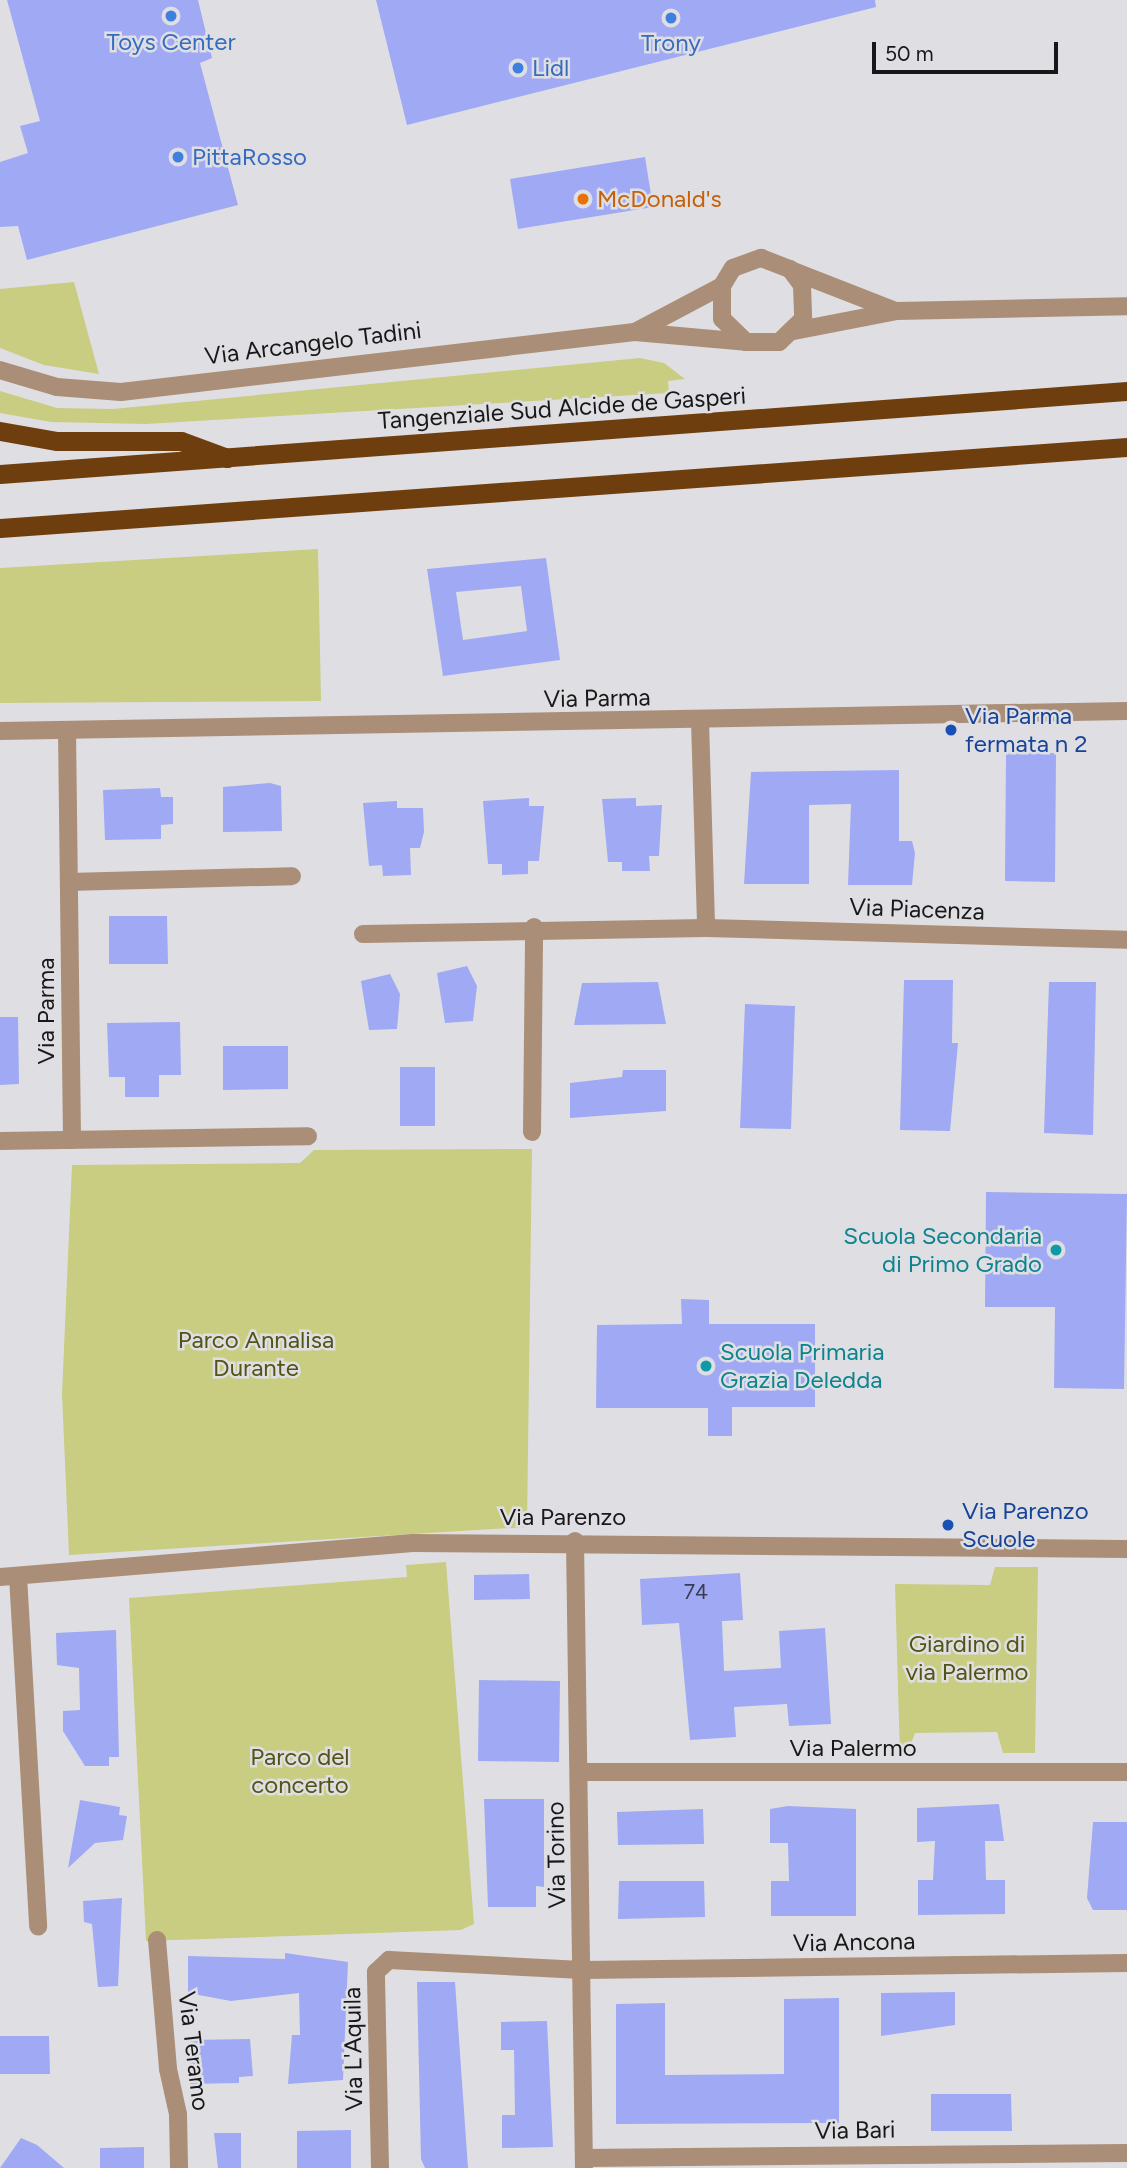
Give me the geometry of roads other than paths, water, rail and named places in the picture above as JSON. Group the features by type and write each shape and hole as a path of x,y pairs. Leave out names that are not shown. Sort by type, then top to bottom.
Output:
{"highway":[{"name":"Tangenziale Sud Alcide de Gasperi","path":"0,474 1127,391"},
{"path":"0,431 57,441 181,440 228,458"},
{"path":"0,528 1127,447"}],"street":[{"name":"Via Arcangelo Tadini","path":"635,332 722,286 733,268 761,258 897,312"},
{"path":"793,271 806,305 794,331"},
{"path":"722,286 722,319 746,342"},
{"name":"Via Arcangelo Tadini","path":"0,370 57,387 121,392 635,332 765,346 794,331 897,312 1127,306"},
{"name":"Via Parma","path":"0,731 701,721 1127,711"},
{"path":"701,721 706,928"},
{"name":"Via Parma","path":"67,730 72,1140"},
{"path":"69,882 292,876"},
{"path":"532,1132 534,928"},
{"name":"Via Piacenza","path":"363,934 534,928 706,928 1127,940"},
{"path":"0,1141 308,1136"},
{"name":"Via Parenzo","path":"9,1577 413,1543 575,1541 1127,1549"},
{"name":"Via Torino","path":"575,1541 584,2163"},
{"path":"9,1577 38,1926"},
{"name":"Via Palermo","path":"579,1772 1127,1772"},
{"name":"Via Teramo","path":"157,1940 168,2069 178,2114 178,2168"},
{"name":"Via L'Aquila","path":"380,2168 376,1972 389,1960 582,1970"},
{"name":"Via Ancona","path":"582,1970 1127,1963"},
{"name":"Via Bari","path":"584,2163 1037,2161 1127,2152"}],"place":[{"name":"Toys Center","path":"171,16"},
{"name":"Trony","path":"671,18"},
{"name":"Lidl","path":"518,68"},
{"name":"PittaRosso","path":"178,157"},
{"name":"McDonald's","path":"583,199"},
{"name":"Via Parma fermata n 2","path":"951,730"},
{"name":"Scuola Secondaria di Primo Grado","path":"1056,1250"},
{"name":"Scuola Primaria Grazia Deledda","path":"706,1366"},
{"name":"Via Parenzo Scuole","path":"948,1525"}],"park label":[{"name":"Parco Annalisa Durante","path":"256,1354"},
{"name":"Giardino di via Palermo","path":"967,1658"},
{"name":"Parco del concerto","path":"300,1771"}]}
